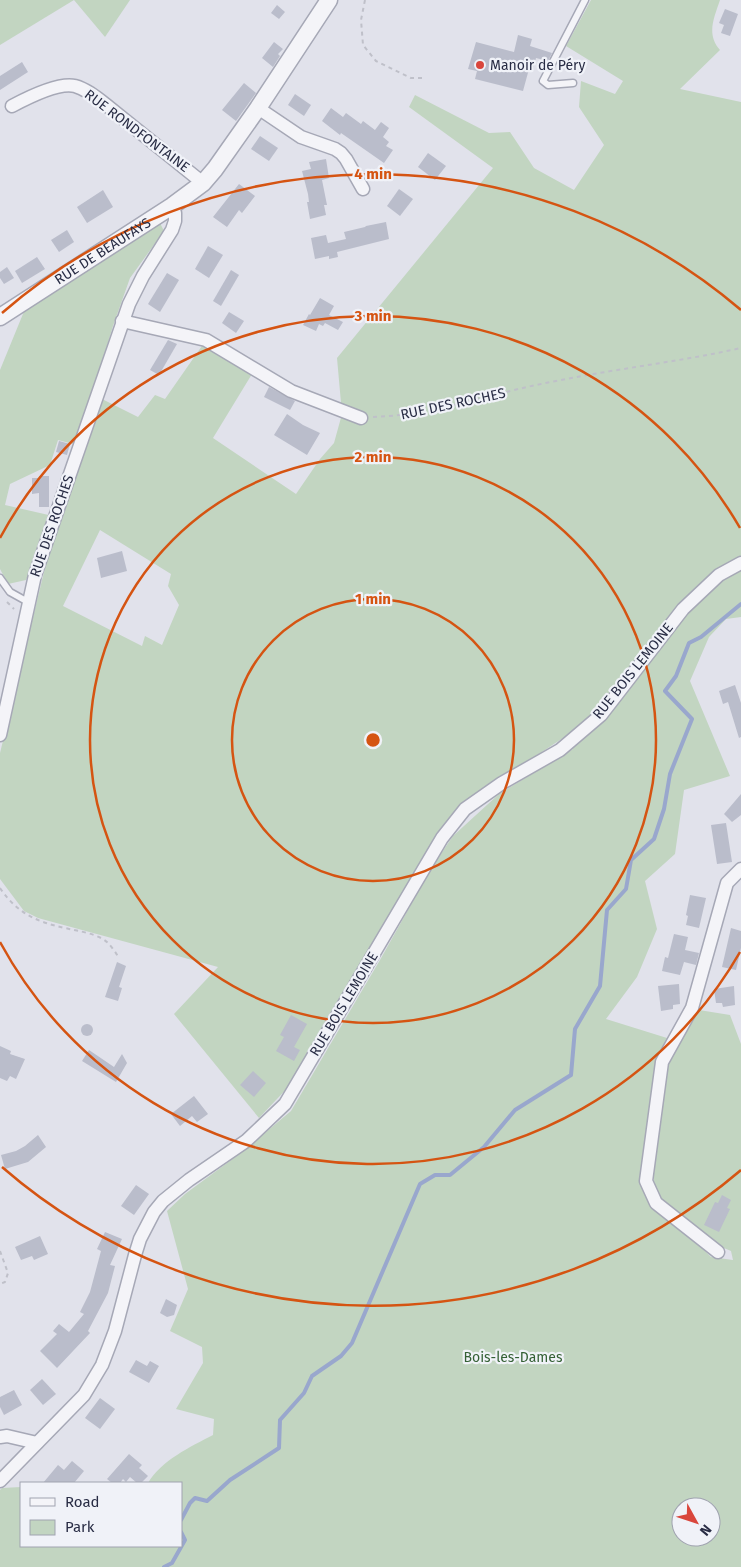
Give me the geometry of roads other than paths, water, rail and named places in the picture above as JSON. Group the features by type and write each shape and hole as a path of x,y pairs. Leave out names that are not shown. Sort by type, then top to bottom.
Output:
{"street":[{"name":"RUE DE BEAUFAYS","path":"0,317 172,206 203,183 258,108 329,0"},
{"name":"RUE RONDFONTAINE","path":"12,106 65,85 74,86 95,96 203,183"},
{"path":"258,108 301,137 341,153 363,189"},
{"name":"RUE DES ROCHES","path":"0,735 34,575 128,304 172,230 175,213 172,206"},
{"path":"122,321 206,340 291,391 360,418"},
{"name":"RUE BOIS LEMOINE","path":"0,1481 84,1394 102,1365 115,1331 140,1239 154,1212 163,1201 189,1180 246,1140 285,1104 442,838 465,809 502,783 560,750 601,714 683,609 719,574 741,563"},
{"path":"718,1252 656,1203 646,1181 662,1062 692,1008 727,883 741,869"},
{"path":"0,1437 7,1436 37,1443"}],"lane":[{"path":"573,83 548,85 544,81 585,0"},
{"path":"0,578 10,592 28,602"}],"waterway":[{"path":"182,1518 195,1498 207,1501 230,1480 279,1448 280,1420 304,1393 312,1376 341,1356 352,1343 420,1184 435,1175 450,1175 484,1147 515,1110 571,1075 575,1029 600,986 607,910 626,889 631,860 654,839 664,809 670,774 692,719 665,691 676,676 689,643 701,637 741,604"},
{"path":"182,1534 185,1540 182,1545"},
{"path":"164,1567 172,1563 181,1547"}],"place":[{"name":"Manoir de Péry","path":"480,65"}],"park label":[{"name":"Bois-les-Dames","path":"513,1357"}]}
